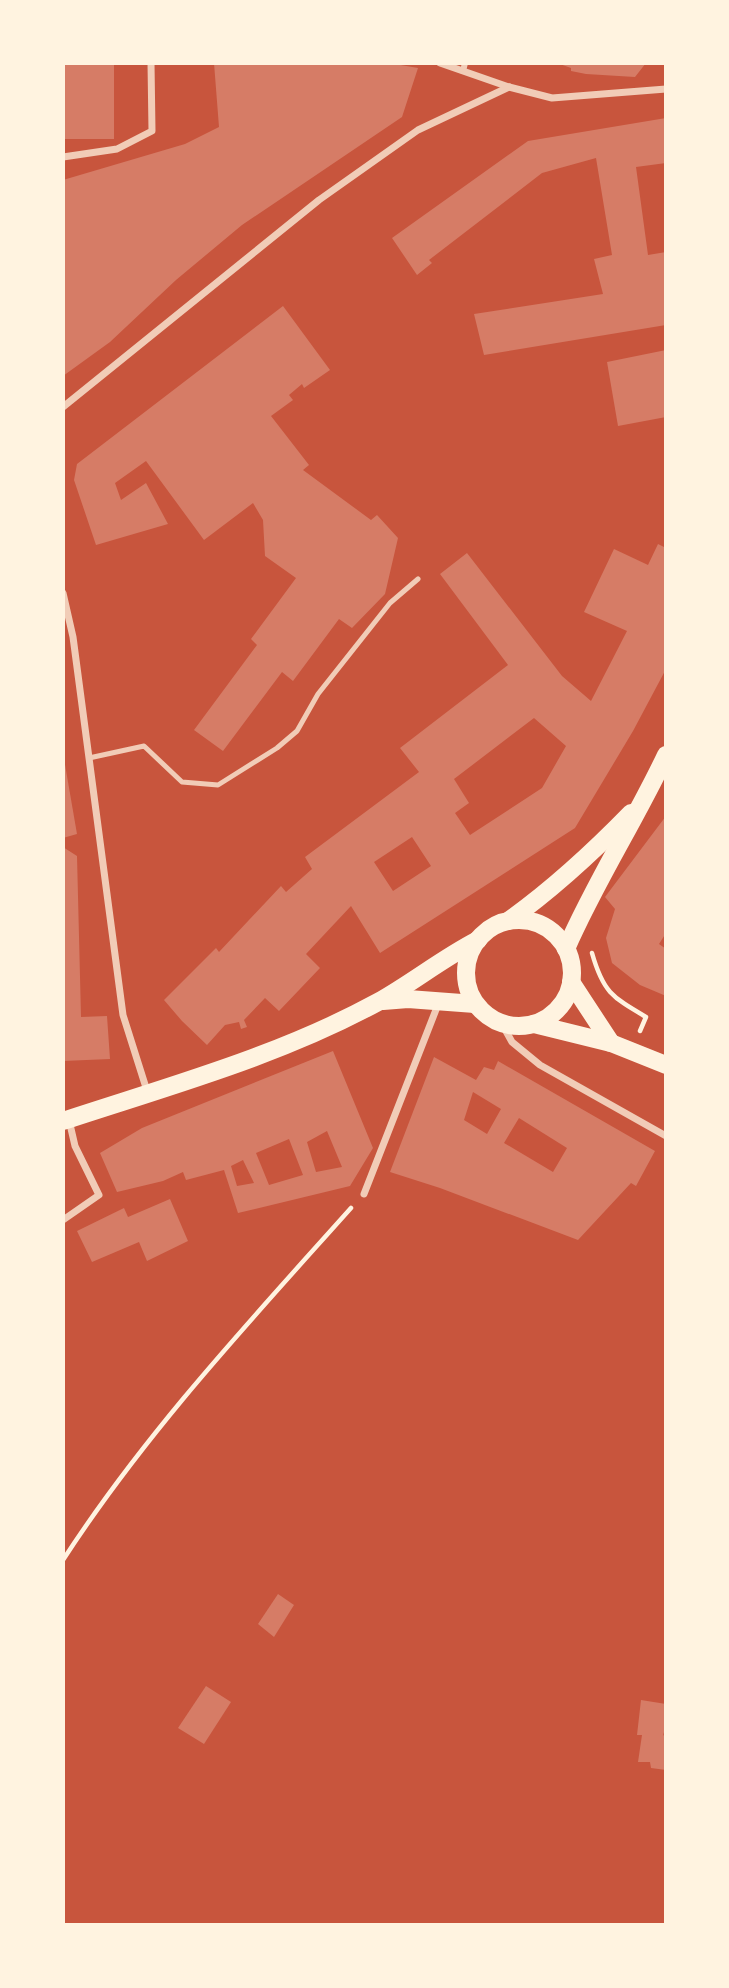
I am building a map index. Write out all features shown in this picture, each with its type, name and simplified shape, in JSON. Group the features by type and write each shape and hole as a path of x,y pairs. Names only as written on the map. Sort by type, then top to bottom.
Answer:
{"main road":[{"path":"566,949 579,918 646,798 666,755"},
{"path":"66,1120 149,1094 299,1040 379,1001 542,897 597,848 646,798"},
{"path":"478,940 469,955 465,974 475,1004 486,1016 502,1024 534,1024 548,1018 559,1008 571,982 571,965 566,949 556,935 542,925 525,920 508,921"},
{"path":"571,982 611,1043"},
{"path":"379,1001 408,999 475,1004"},
{"path":"534,1024 611,1043 666,1065"}],"street":[{"path":"63,157 117,149 152,131 151,63"},
{"path":"440,63 464,67 509,87 552,98 666,89"},
{"path":"63,407 330,192 418,130 509,87"},
{"path":"63,593 73,637 123,1016 149,1094"},
{"path":"63,640 73,637"},
{"path":"364,1194 439,1001"},
{"path":"502,1024 512,1042 540,1065 666,1136"},
{"path":"63,1220 99,1195 75,1146 66,1120"}],"lane":[{"path":"89,758 145,746 182,782 218,785 277,748 297,731 318,694 390,603 418,579"}],"path":[{"path":"591,949 599,976 616,1000 646,1017 632,1051"},
{"path":"63,1560 100,1503 183,1396 364,1194"}],"building":[{"path":"63,63 114,63 114,139 63,139"},
{"path":"214,63 389,63 418,68 402,117 242,225 176,280 110,342 63,376 63,180 185,144 219,127"},
{"path":"557,63 646,63 635,77 586,74 571,71 571,68"},
{"path":"666,118 666,163 636,167 648,255 666,252 666,325 484,355 474,314 603,294 594,259 612,255 596,158 542,173 429,260 432,263 417,275 392,238 528,141"},
{"path":"283,306 330,370 304,388 302,384 289,395 293,400 271,416 309,465 303,470 371,520 377,515 398,538 385,594 352,628 339,619 293,681 282,672 223,751 194,730 257,645 251,639 296,578 265,556 263,520 253,503 204,540 146,461 115,483 121,500 146,483 168,524 96,545 74,480 77,464"},
{"path":"666,350 666,417 618,426 607,362"},
{"path":"658,544 666,548 666,669 633,731 575,828 380,953 351,906 306,954 320,968 279,1011 265,998 244,1020 247,1027 241,1029 239,1022 225,1025 207,1045 182,1021 164,1000 216,948 219,952 281,886 286,892 312,869 305,857 419,772 400,748 508,665 440,574 467,553 562,676 591,701 627,631 584,612 614,549 648,565","holes":["534,718 566,746 542,788 470,835 455,813 469,803 454,779","412,837 431,866 393,891 374,862"]},
{"path":"63,753 77,834 63,838"},
{"path":"666,816 666,933 659,944 666,949 666,996 640,985 612,963 606,938 615,909 605,897"},
{"path":"63,847 77,856 81,1017 107,1016 110,1059 63,1061"},
{"path":"333,1051 373,1148 350,1186 238,1213 224,1170 186,1180 183,1172 163,1181 117,1192 100,1153 142,1128","holes":["327,1131 342,1167 316,1172 307,1142","289,1139 303,1175 269,1185 256,1153","243,1160 254,1183 237,1186 231,1166"]},
{"path":"434,1057 476,1080 484,1067 494,1070 498,1061 655,1151 636,1186 631,1183 578,1240 390,1172","holes":["473,1092 501,1109 487,1134 464,1120","519,1118 567,1148 553,1172 504,1143"]},
{"path":"170,1199 188,1241 147,1261 139,1242 92,1262 77,1231 124,1208 128,1217"},
{"path":"278,1594 294,1605 274,1637 258,1624"},
{"path":"206,1686 231,1702 204,1744 178,1728"},
{"path":"641,1700 666,1704 663,1736 666,1732 666,1770 651,1768 650,1762 638,1762 642,1735 637,1735"}]}
